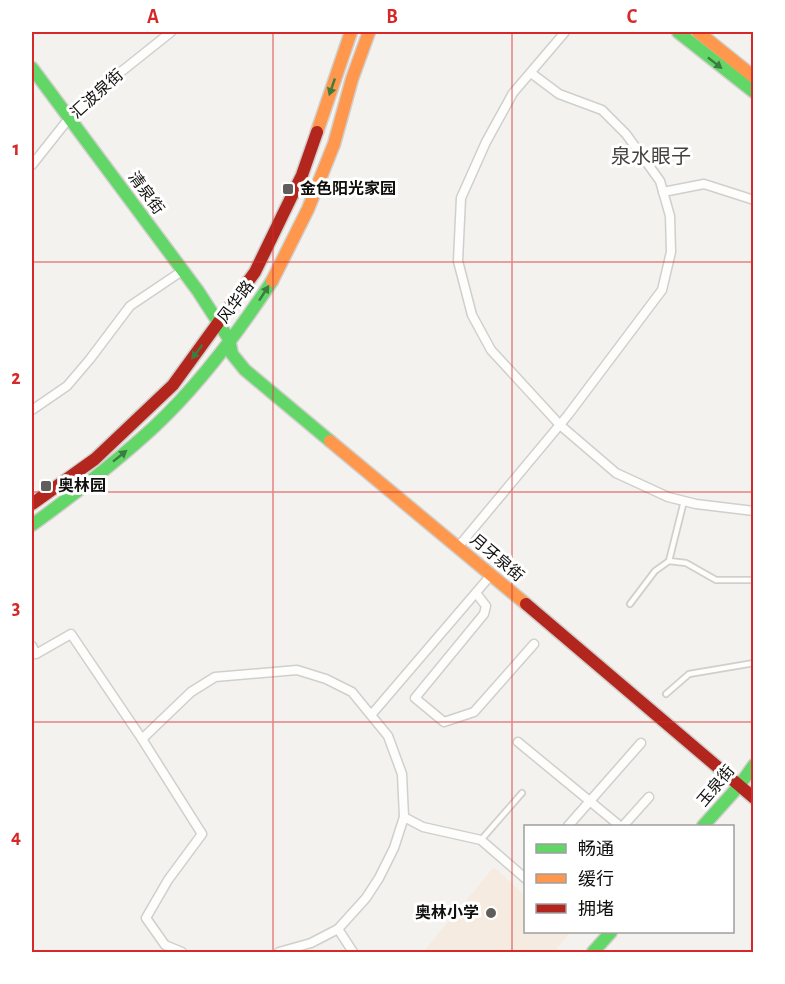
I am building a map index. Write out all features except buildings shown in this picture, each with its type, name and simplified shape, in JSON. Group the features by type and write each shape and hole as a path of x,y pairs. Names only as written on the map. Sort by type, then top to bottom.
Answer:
{"street":[{"name":"汇波泉街","path":"32,165 70,117 107,83 171,32"},
{"path":"32,504 95,459 173,385 255,272 302,175 351,32"},
{"name":"风华路","path":"32,525 154,427 191,388 251,313 277,273 308,209 334,144 352,79 369,32"},
{"path":"565,32 513,93 486,142 461,198 458,261 472,315 491,350 560,425 616,473 668,497 753,511"},
{"path":"678,32 753,93"},
{"path":"698,32 753,77"},
{"name":"清泉街","path":"32,68 182,271 229,339"},
{"path":"458,547 560,425 662,290 671,252 670,216 660,181 633,143 602,110 559,94 531,73"},
{"path":"663,192 704,184 753,200"},
{"path":"32,410 67,386 130,306 182,271"},
{"name":"月牙泉街","path":"229,339 232,354 245,370 458,547 753,798"},
{"path":"141,414 151,418 154,427"},
{"path":"372,714 491,575"},
{"path":"476,593 486,606 484,614 415,698 444,722 474,712 534,644"},
{"path":"33,652 71,634 142,739 202,834 168,880 146,918 165,945 182,952"},
{"path":"142,739 191,692 216,676 297,670 326,679 352,692 388,736 402,774 404,817 394,848 380,878 366,898 338,929 311,943 279,952"},
{"path":"518,742 621,825"},
{"path":"569,825 641,743"},
{"name":"玉泉街","path":"704,825 739,786 753,765"},
{"path":"623,825 649,797"},
{"path":"404,817 423,827 480,840 524,876"},
{"path":"338,929 353,952"},
{"path":"593,952 610,933"}],"lane":[{"path":"630,604 655,571 669,561 684,501"},
{"path":"669,561 686,563 716,580 753,580"},
{"path":"666,694 689,674 753,663"},
{"path":"480,840 522,793"}],"shaded area":[{"name":"奥林小学","path":"494,867 524,894 524,933 569,934 554,952 423,952"}],"traffic: fast":[{"path":"678,32 754,92"},
{"path":"32,68 198,291 229,339 232,354 245,370 330,441"},
{"path":"32,525 110,465 170,411 217,357 272,281"},
{"path":"704,825 739,786 754,765"},
{"path":"593,952 610,933"}],"traffic: slow":[{"path":"317,132 351,32"},
{"path":"272,281 308,209 334,144 352,79 369,32"},
{"path":"698,32 754,77"},
{"path":"330,441 526,604"}],"traffic: jam":[{"path":"32,504 95,459 173,385 255,272 302,175 317,132"},
{"path":"526,604 754,798"}],"place":[{"name":"金色阳光家园","path":"288,189"},
{"name":"奥林园","path":"46,486"},
{"name":"奥林小学","path":"491,913"}],"district":[{"name":"泉水眼子","path":"651,157"}]}
